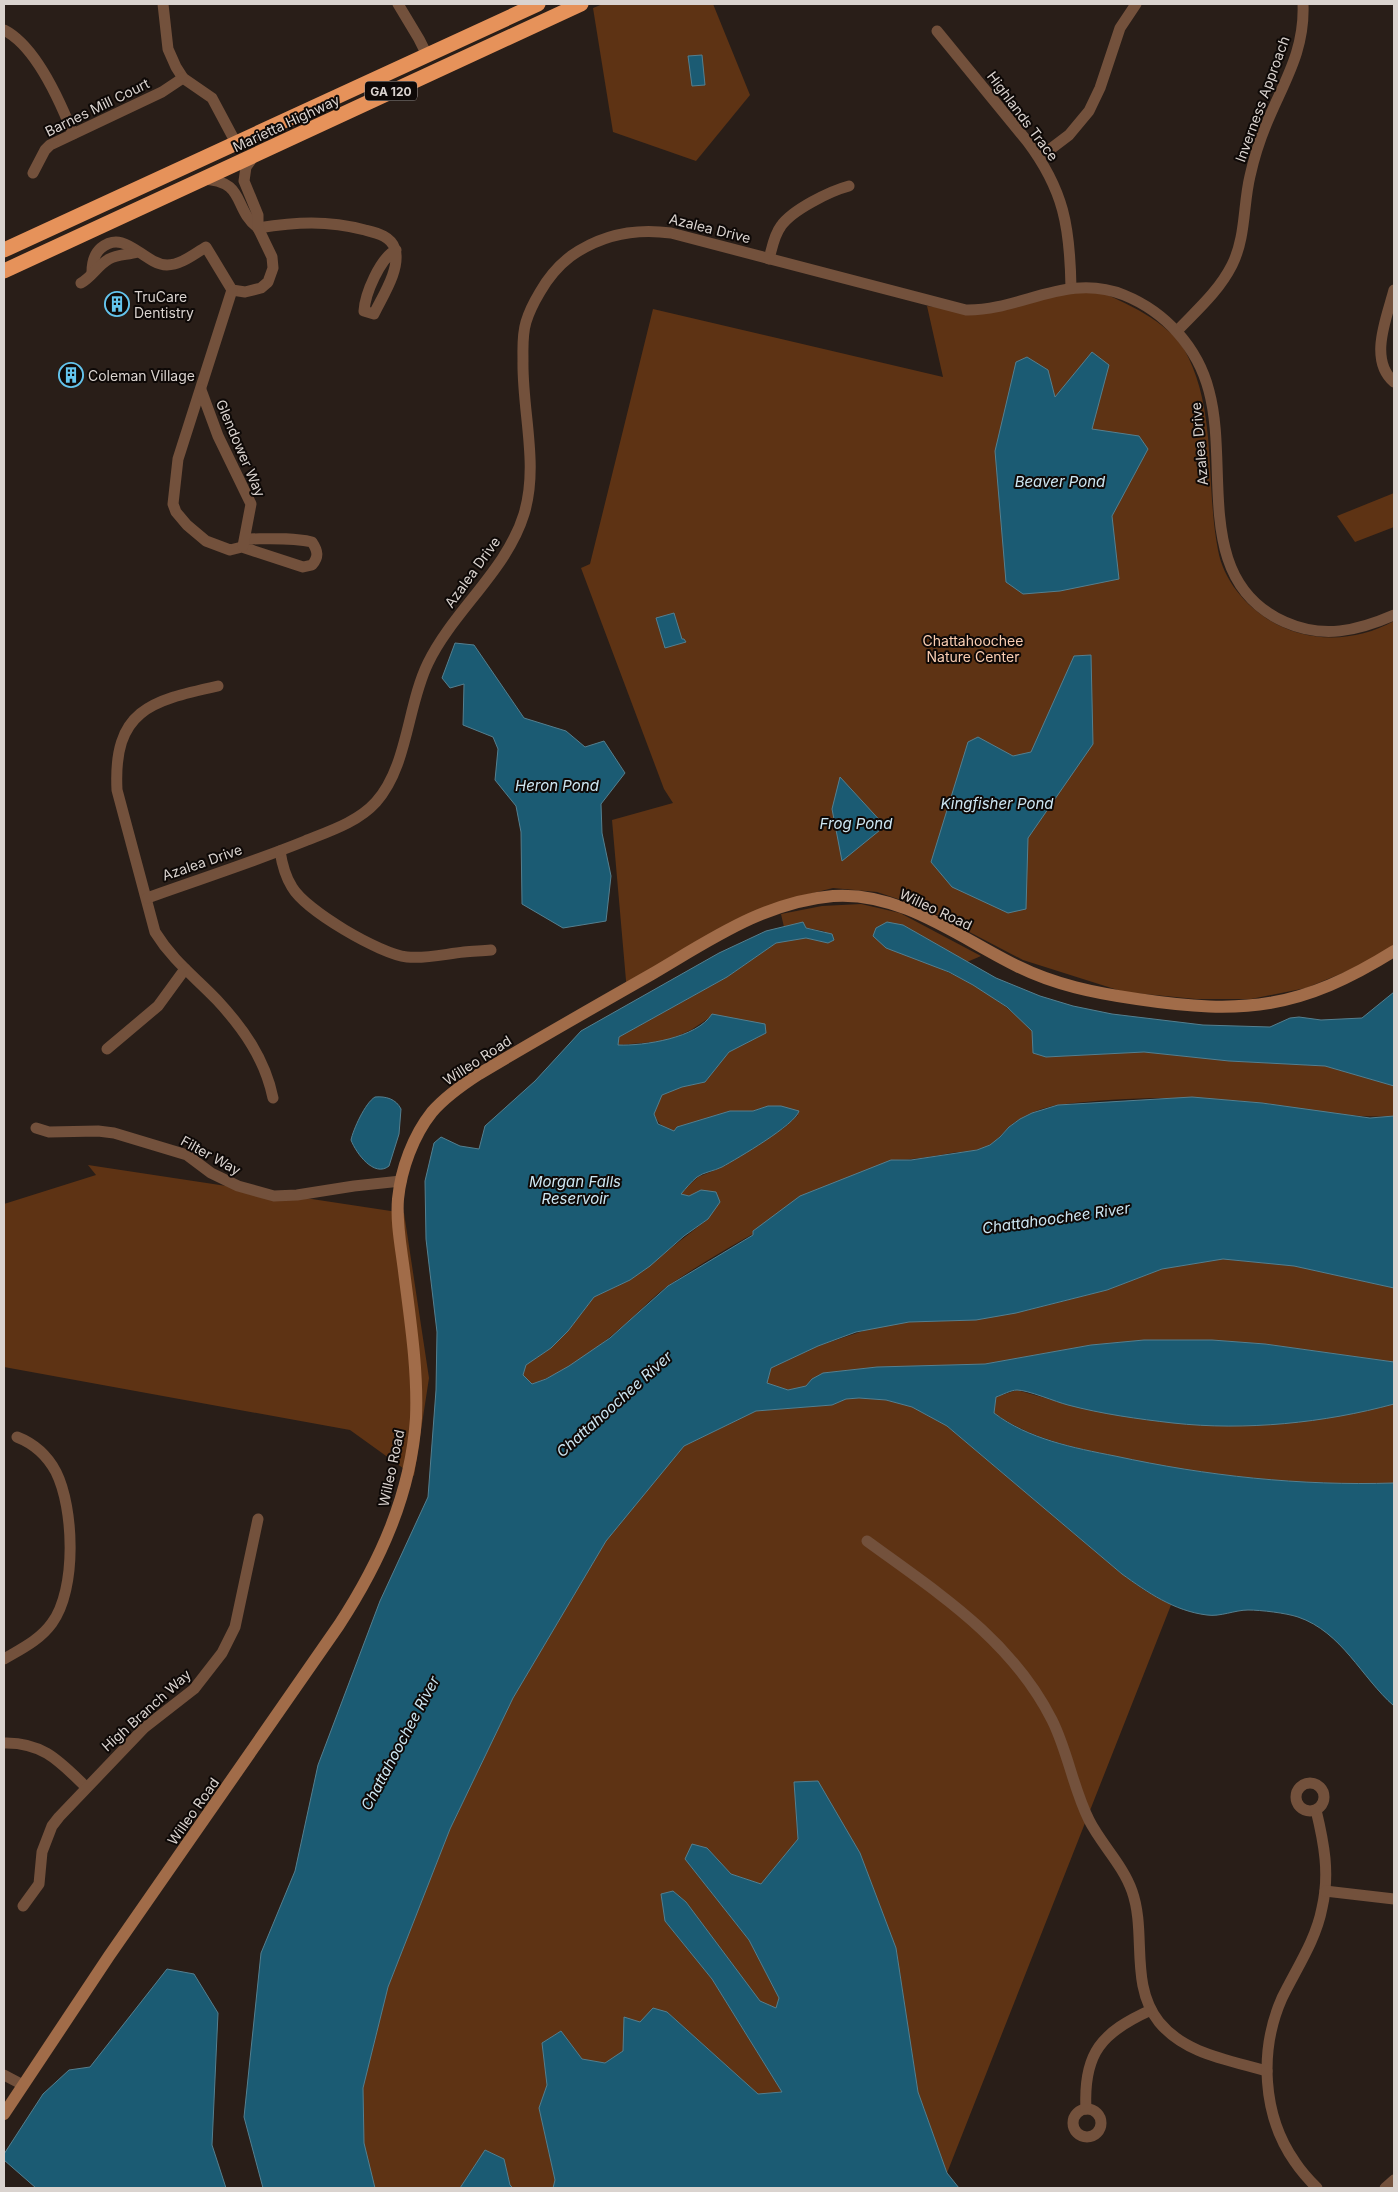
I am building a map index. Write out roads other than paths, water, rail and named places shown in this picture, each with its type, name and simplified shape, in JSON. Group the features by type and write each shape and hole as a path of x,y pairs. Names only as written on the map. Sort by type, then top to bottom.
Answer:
{"highway":[{"name":"Marietta Highway","path":"4,250 538,4"},
{"name":"Marietta Highway","path":"4,270 581,4"}],"street":[{"path":"162,4 168,49 176,67 183,78 212,98 236,143"},
{"path":"398,4 427,55"},
{"path":"1040,157 1069,135 1089,110 1100,88 1120,28 1136,4"},
{"name":"Inverness Approach","path":"1176,331 1217,289 1233,262 1240,240 1249,178 1256,150 1299,50 1303,28 1303,4"},
{"path":"4,30 21,42 45,75 59,99 72,134"},
{"name":"Highlands Trace","path":"937,32 1040,157 1056,187 1066,218 1070,246 1071,288"},
{"name":"Barnes Mill Court","path":"33,173 50,144 162,92 183,78"},
{"path":"232,290 245,292 265,285 270,278 273,268 272,257 258,228 258,215 246,188 244,178 246,167 255,154"},
{"path":"202,179 219,182 233,189 249,221 258,228 314,222 343,225 382,234 392,241 396,250 393,275 374,314 368,314 364,311 366,296 384,260 396,250"},
{"path":"769,259 777,233 786,219 825,194 849,186"},
{"name":"Azalea Drive","path":"147,898 280,851 346,824 376,802 391,781 400,757 416,694 429,660 508,549 517,532 529,495 530,473 523,374 523,335 532,305 546,281 563,262 584,247 608,236 635,231 671,233 966,310 991,309 1071,288 1098,288 1125,296 1157,314 1176,331 1197,360 1210,392 1222,538 1230,568 1240,584 1254,600 1272,615 1294,626 1316,631 1345,632 1360,629 1394,615"},
{"path":"81,283 89,278 96,253 109,243 125,243 157,263 170,265 180,262 206,248 232,290 178,459 174,504 176,512 206,542 230,550 244,543 288,538 312,542 317,550 317,555 312,565 303,567 244,543"},
{"path":"1394,290 1380,352 1386,373 1394,382"},
{"name":"Glendower Way","path":"201,390 218,436 251,504 244,543"},
{"path":"218,686 158,702 136,719 121,743 116,766 117,790 155,932 168,952 216,999 238,1024 255,1050 268,1078 273,1098"},
{"path":"280,851 284,870 292,888 303,902 316,912 382,949 406,957 421,958 491,950"},
{"name":"Willeo Road","path":"4,2114 104,1964 339,1625 372,1570 389,1533 405,1485 416,1419 413,1344 398,1211 401,1182 412,1148 424,1123 442,1102 479,1074 751,917 796,903 844,896 875,899 897,905 929,919 1017,966 1059,984 1109,995 1203,1007 1255,1007 1297,998 1354,975 1394,951"},
{"path":"107,1049 158,1006 185,970"},
{"name":"Filter Way","path":"36,1128 49,1132 98,1131 114,1133 171,1149 186,1155 211,1173 263,1195 297,1195 354,1186 401,1182"},
{"path":"4,1659 38,1639 52,1623 62,1604 71,1542 69,1518 56,1472 46,1456 33,1444 17,1437"},
{"name":"High Branch Way","path":"23,1906 38,1884 42,1852 52,1826 86,1787 144,1728 194,1689 222,1653 235,1627 258,1519"},
{"path":"867,1541 989,1634 1017,1664 1042,1701 1062,1742 1089,1819 1102,1844 1123,1873 1132,1890 1136,1911 1142,1984 1151,2010 1166,2031 1187,2046 1267,2071"},
{"path":"4,1743 22,1744 47,1752 86,1787"},
{"path":"1316,1810 1326,1862 1326,1891 1316,1929 1276,2015 1269,2044 1267,2071 1270,2103 1279,2133 1294,2161 1316,2188"},
{"path":"1326,1891 1394,1899"},
{"path":"1086,2109 1085,2089 1087,2074 1099,2046 1120,2025 1151,2010"},
{"path":"4,2075 23,2085"},
{"path":"1385,2188 1394,2180"}],"water":[{"path":"702,55 705,85 692,86 688,56"},
{"name":"Beaver Pond","path":"1092,352 1109,365 1092,429 1139,436 1148,449 1112,516 1119,579 1060,591 1023,594 1006,582 995,451 1016,362 1027,357 1048,370 1055,397"},
{"path":"674,613 682,639 686,642 665,648 656,618"},
{"name":"Heron Pond","path":"455,643 474,645 524,718 566,731 585,747 604,741 625,773 601,804 602,833 611,876 606,921 563,928 522,904 521,832 516,806 495,780 498,749 493,737 463,725 464,684 450,688 442,678"},
{"name":"Kingfisher Pond","path":"1091,655 1093,744 1028,838 1026,909 1008,913 952,887 931,862 968,742 978,737 1013,756 1031,752 1074,656"},
{"name":"Frog Pond","path":"840,777 885,826 842,861 832,809"},
{"name":"Morgan Falls Reservoir","path":"803,922 806,928 832,934 834,940 828,943 806,938 776,943 727,977 619,1037 618,1045 642,1044 669,1039 695,1029 712,1014 765,1024 766,1033 729,1052 705,1082 682,1087 662,1095 654,1114 658,1124 674,1131 677,1127 730,1111 753,1111 768,1106 781,1106 799,1111 788,1124 765,1141 722,1167 697,1177 681,1194 689,1196 701,1190 716,1192 720,1202 708,1219 630,1280 594,1297 568,1331 551,1348 526,1365 523,1375 532,1384 546,1379 569,1366 610,1338 668,1286 753,1235 753,1231 800,1196 891,1160 911,1160 977,1150 990,1145 1020,1119 1058,1105 1192,1097 1262,1103 1370,1118 1394,1116 1394,1288 1294,1266 1223,1259 1162,1269 1107,1290 1016,1313 976,1320 909,1322 856,1332 818,1346 771,1368 767,1383 788,1390 806,1386 812,1379 823,1373 877,1367 985,1364 1091,1345 1144,1340 1212,1340 1265,1344 1394,1362 1394,1404 1340,1416 1284,1424 1256,1426 1200,1425 1133,1418 1068,1405 1017,1390 996,1397 994,1413 1021,1430 1052,1441 1084,1450 1184,1469 1289,1481 1359,1484 1394,1483 1394,1706 1339,1644 1327,1633 1298,1617 1253,1610 1212,1615 1195,1613 1172,1605 1151,1594 1122,1574 947,1426 912,1407 886,1400 859,1398 846,1399 832,1405 756,1411 684,1446 606,1541 513,1698 450,1829 388,1987 363,2088 364,2143 375,2188 263,2188 244,2117 261,1953 295,1871 318,1765 380,1601 428,1497 436,1390 437,1332 426,1239 425,1181 434,1143 441,1137 460,1146 479,1149 485,1126 535,1081 581,1031 719,953 766,931"},
{"path":"887,922 903,925 996,978 1040,996 1073,1006 1112,1014 1203,1025 1270,1027 1290,1018 1299,1017 1321,1020 1362,1018 1394,992 1394,1086 1325,1066 1229,1061 1144,1052 1046,1057 1033,1053 1032,1031 1007,1007 949,972 886,948 873,936 876,928"},
{"path":"375,1097 390,1099 401,1109 399,1134 389,1166 383,1169 377,1169 366,1162 351,1140 364,1111"},
{"path":"818,1781 860,1853 896,1948 918,2092 947,2173 959,2188 553,2188 555,2180 539,2108 547,2085 542,2043 561,2031 582,2059 605,2063 623,2051 624,2017 640,2022 653,2008 667,2012 758,2094 782,2092 712,1979 665,1921 661,1894 673,1891 686,1902 760,2001 776,2008 779,1998 749,1940 685,1859 692,1844 707,1848 731,1874 761,1884 798,1839 794,1782"},
{"path":"167,1969 194,1974 218,2013 212,2145 226,2188 36,2188 4,2160 4,2154 43,2094 69,2070 90,2067"},
{"path":"485,2150 504,2159 510,2185 513,2188 460,2188"}],"place":[{"name":"TruCare Dentistry","path":"117,304"},
{"name":"Coleman Village","path":"71,375"}],"park label":[{"name":"Chattahoochee Nature Center","path":"973,648"}],"water label":[{"name":"Chattahoochee River","path":"1056,1218"},
{"name":"Chattahoochee River","path":"614,1404"},
{"name":"Chattahoochee River","path":"400,1743"}]}
